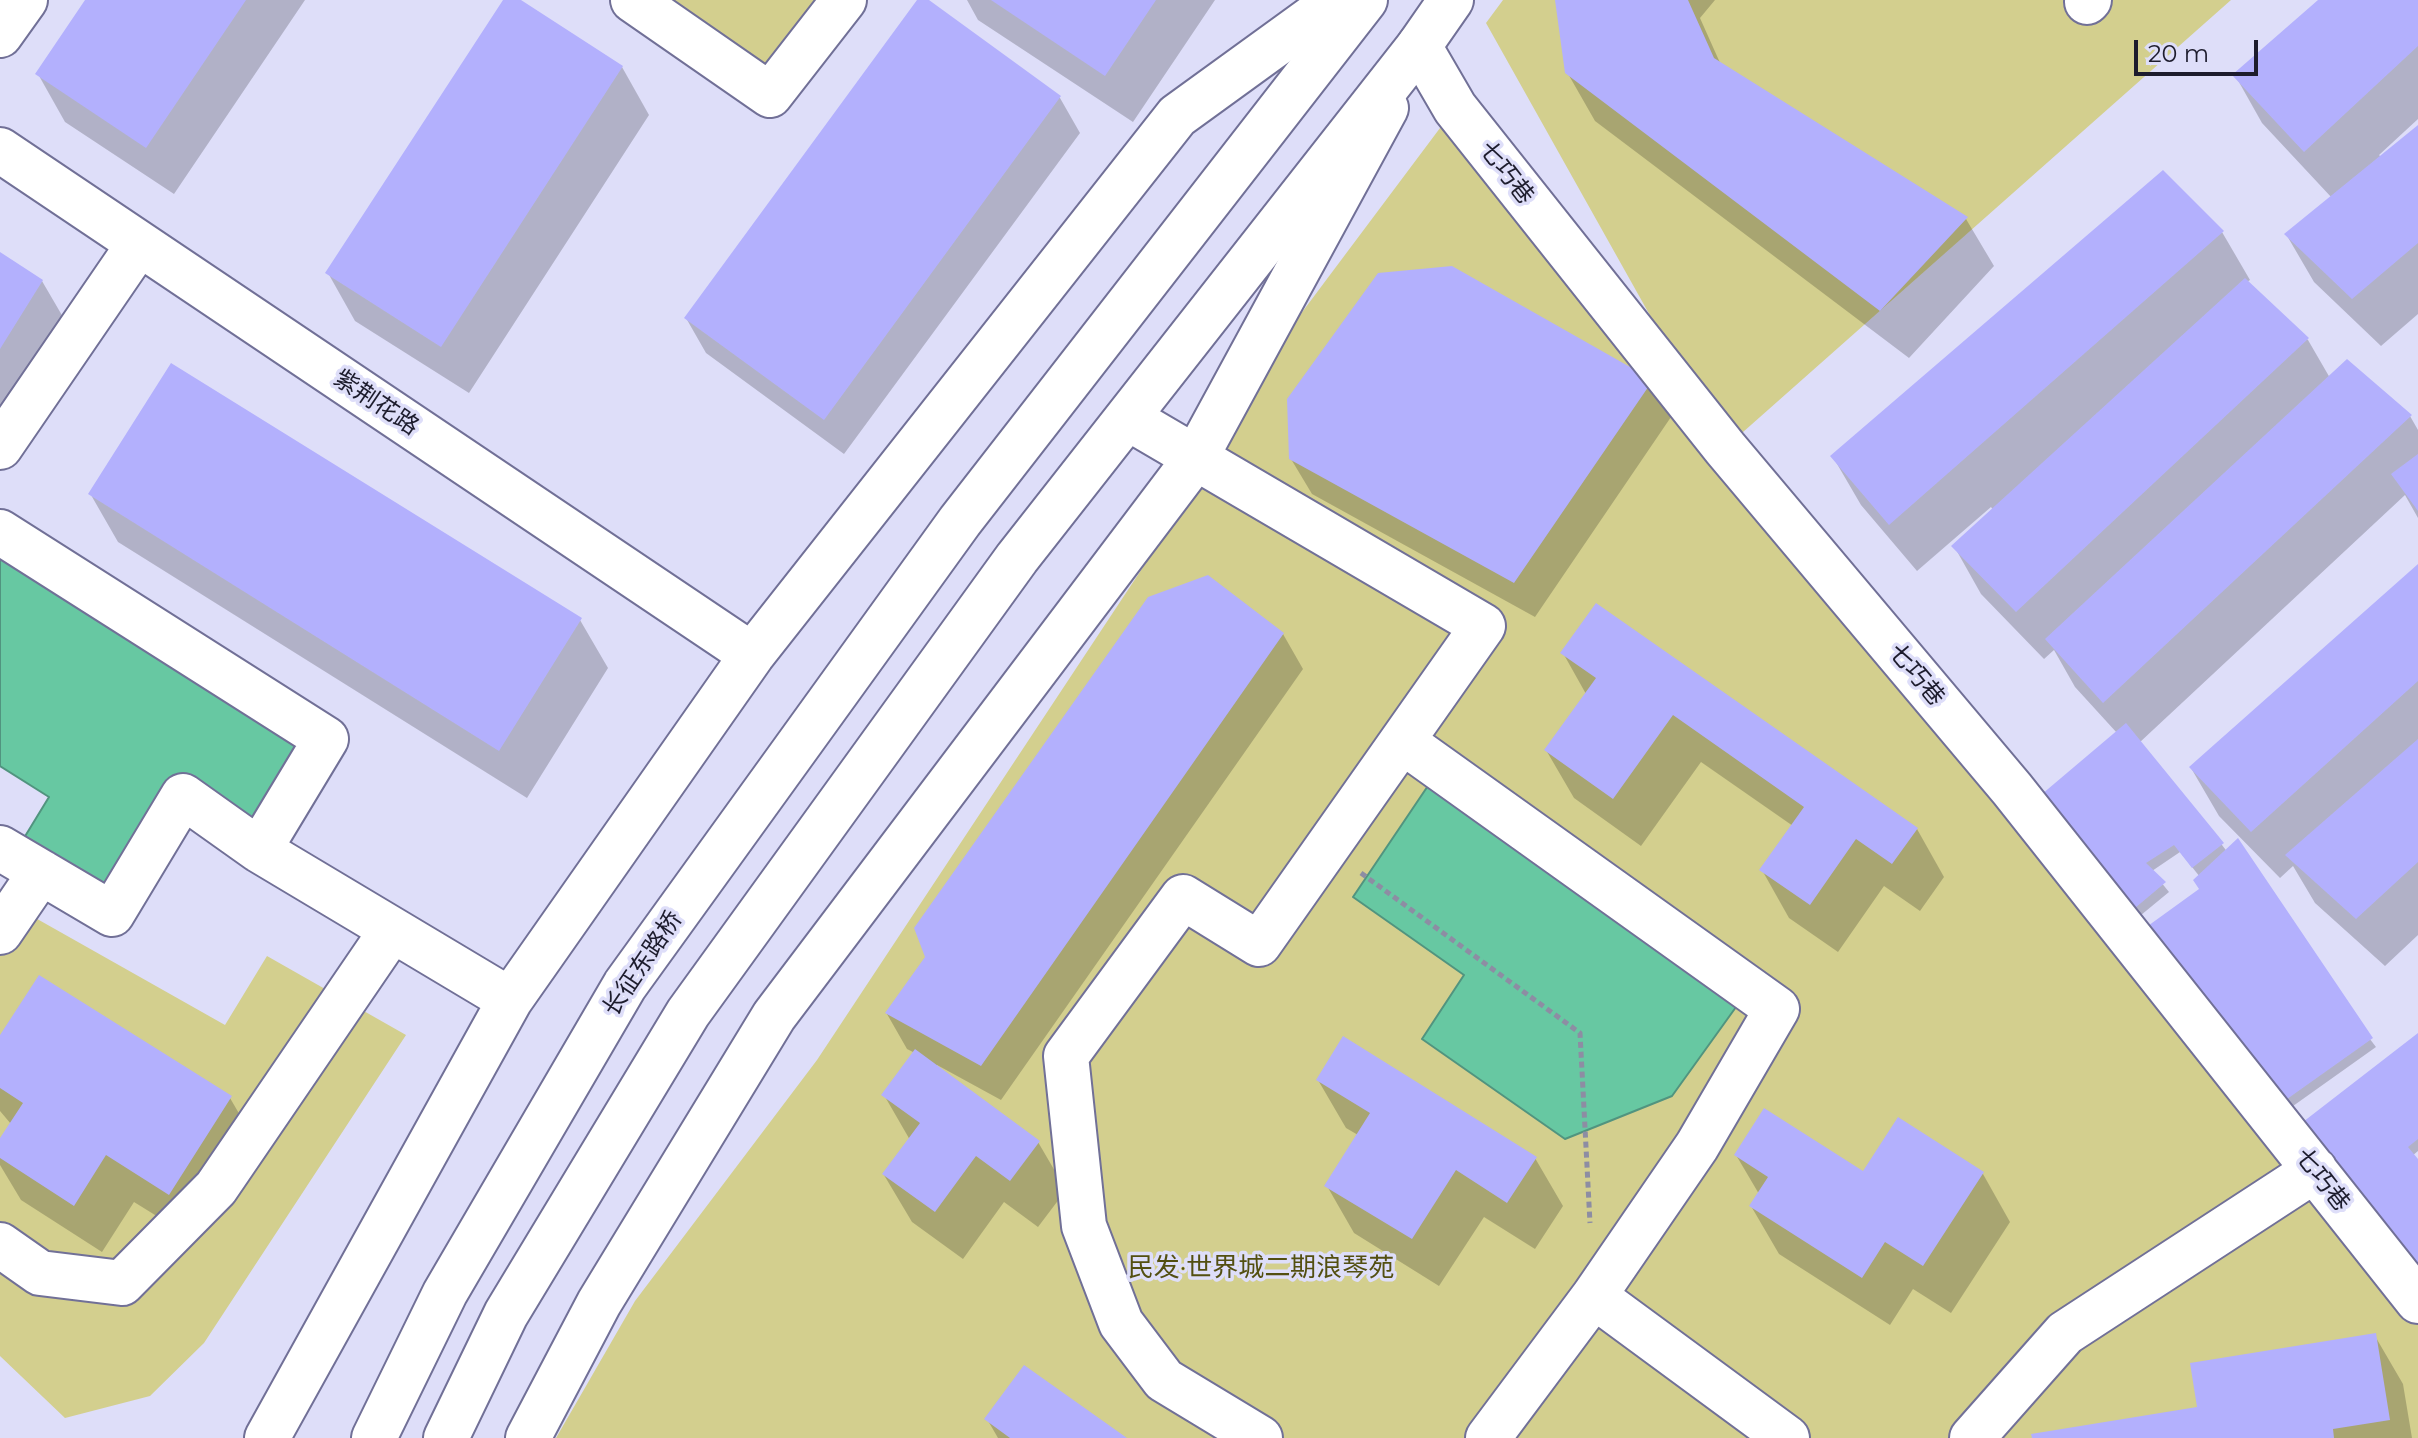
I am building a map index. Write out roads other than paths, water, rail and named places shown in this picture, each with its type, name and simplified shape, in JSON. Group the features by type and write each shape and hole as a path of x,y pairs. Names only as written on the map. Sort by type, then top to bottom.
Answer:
{"street":[{"path":"0,35 25,0"},
{"path":"633,0 770,95 844,0"},
{"path":"267,1438 510,1000 752,655 1177,116 1337,0"},
{"name":"长征东路桥","path":"374,1438 445,1293 625,985 960,521 1365,0"},
{"path":"446,1438 506,1314 688,1013 1017,558 1419,46 1451,0"},
{"path":"528,1438 599,1303 774,1016 1195,459 1419,46"},
{"name":"七巧巷","path":"1419,46 1455,108 1705,424 2012,789 2418,1301"},
{"name":"紫荆花路","path":"0,150 752,655"},
{"path":"0,447 139,244"},
{"path":"1128,418 1483,626 1259,944 1183,897 1066,1056 1084,1226 1121,1323 1164,1380 1260,1438"},
{"path":"0,532 326,739 259,850"},
{"path":"1402,741 1777,1009 1697,1146 1594,1296 1488,1438"},
{"path":"0,848 112,914 183,796 259,850 510,1000"},
{"path":"0,932 41,872"},
{"path":"0,1245 40,1273 122,1283 216,1188 392,930"},
{"path":"1972,1438 2065,1333 2315,1170"},
{"path":"1594,1296 1787,1438"}],"district":[{"name":"民发·世界城二期浪琴苑","path":"1261,1268"}]}
